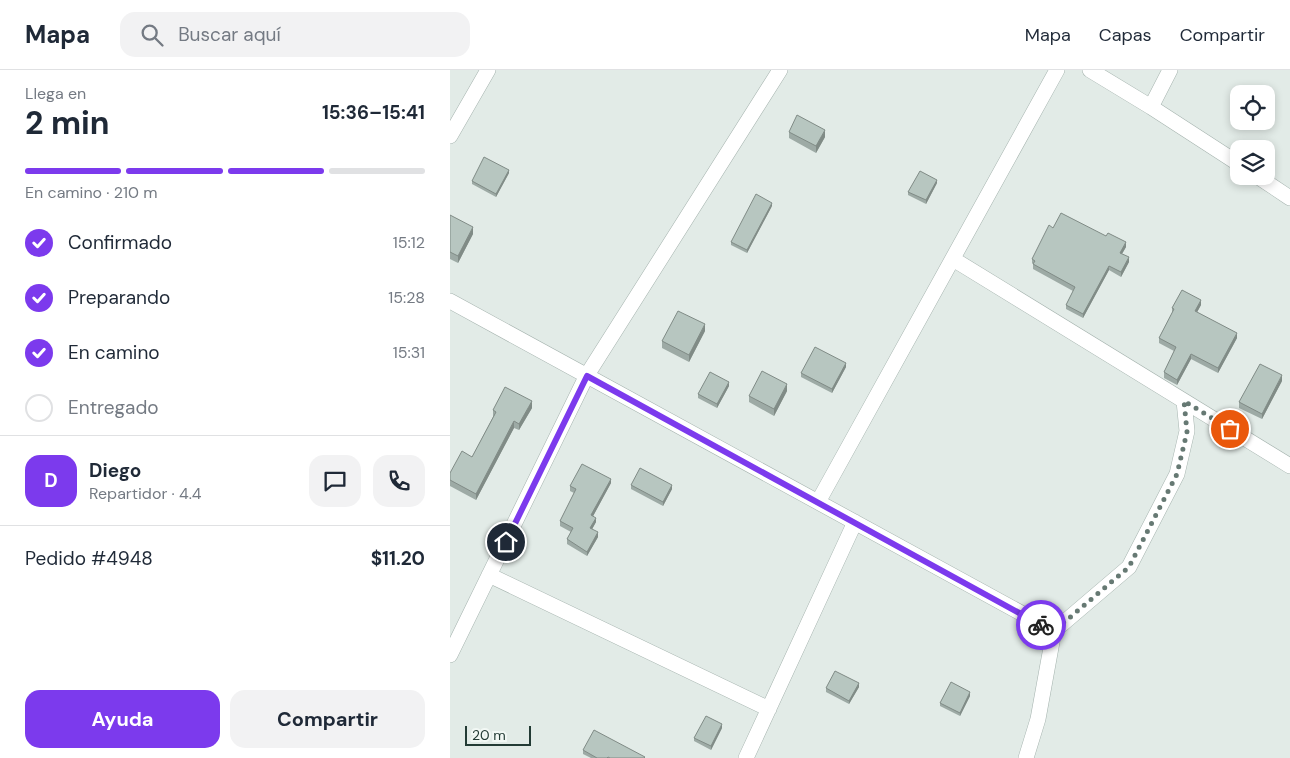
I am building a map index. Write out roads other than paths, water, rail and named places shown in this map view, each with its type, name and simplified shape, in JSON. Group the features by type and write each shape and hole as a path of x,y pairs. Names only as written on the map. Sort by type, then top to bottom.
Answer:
{"street":[{"path":"450,136 488,70"},
{"path":"450,655 587,376 780,70"},
{"path":"818,502 1058,70"},
{"path":"1090,70 1230,158"},
{"path":"1151,107 1170,70"},
{"path":"1270,185 1290,198"},
{"path":"953,259 1290,466"},
{"path":"450,301 1054,631"},
{"path":"1026,758 1038,719 1054,631 1129,567 1177,474 1187,432 1184,401"},
{"path":"746,758 855,522"},
{"path":"489,575 769,709"}]}
